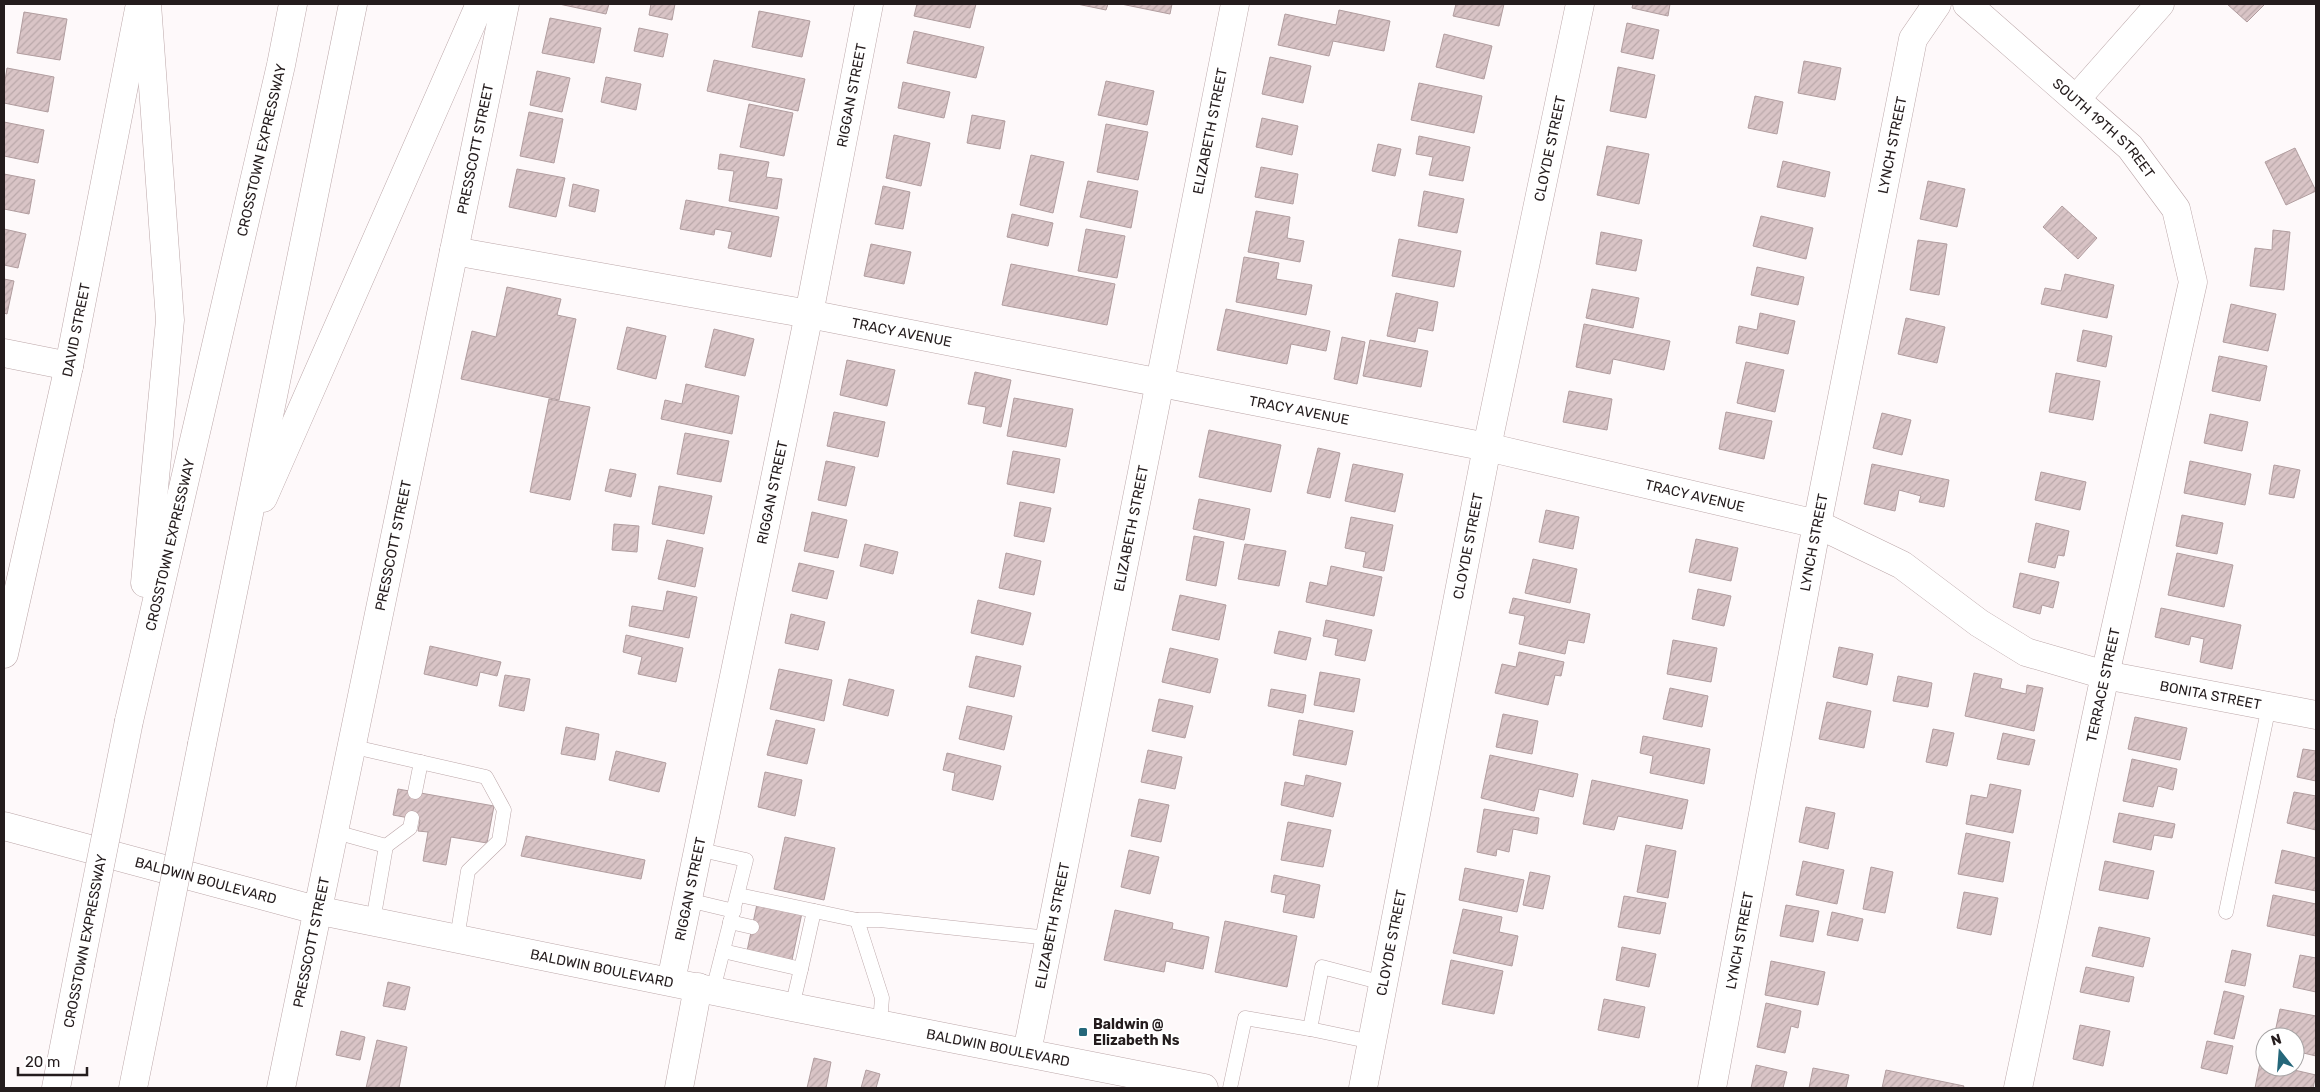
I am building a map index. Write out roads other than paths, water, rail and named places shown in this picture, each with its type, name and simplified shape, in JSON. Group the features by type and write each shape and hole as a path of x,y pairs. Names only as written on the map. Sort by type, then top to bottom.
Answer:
{"main road":[{"name":"DAVID STREET","path":"4,654 69,366 140,4"},
{"path":"135,689 170,320 147,4"},
{"name":"CROSSTOWN EXPRESSWAY","path":"56,1088 135,689 281,64 292,4"},
{"path":"133,1088 352,4"},
{"path":"241,547 480,4"},
{"name":"PRESSCOTT STREET","path":"280,1088 505,4"},
{"name":"RIGGAN STREET","path":"671,981 809,314 869,4"},
{"name":"ELIZABETH STREET","path":"1027,1052 1235,4"},
{"name":"CLOYDE STREET","path":"1363,1088 1487,447 1580,4"},
{"name":"LYNCH STREET","path":"1712,1088 1817,524 1914,39 1937,4"},
{"name":"SOUTH 19TH STREET","path":"1967,4 2130,147 2176,209 2193,282"},
{"path":"2076,99 2160,4"},
{"name":"TRACY AVENUE","path":"454,251 809,314 1487,447 1817,524 1902,565 1979,623 2026,652 2105,675"},
{"name":"TERRACE STREET","path":"2018,1088 2105,675 2193,282"},
{"path":"4,354 69,366"},
{"name":"BONITA STREET","path":"2105,675 2316,715"},
{"name":"BALDWIN BOULEVARD","path":"4,826 316,910 792,1007 1204,1088"},
{"path":"679,1088 705,988"}],"lane":[{"path":"2226,912 2269,706"},
{"path":"350,746 486,777 504,810 499,841 468,871 457,938"},
{"path":"415,792 420,762"},
{"path":"373,921 386,846 410,828 412,818"},
{"path":"332,831 386,846"},
{"path":"697,849 746,860 739,895 723,951 705,988"},
{"path":"739,895 857,920 880,920 1049,938"},
{"path":"688,900 752,926"},
{"path":"792,1007 802,969 803,937 814,911"},
{"path":"857,920 882,998 880,1023"},
{"path":"723,951 802,969"},
{"path":"1310,1028 1322,967 1383,982"},
{"path":"1230,1088 1245,1018 1310,1028 1372,1042"}],"place":[{"name":"Baldwin @ Elizabeth Ns","path":"1083,1032"}]}
